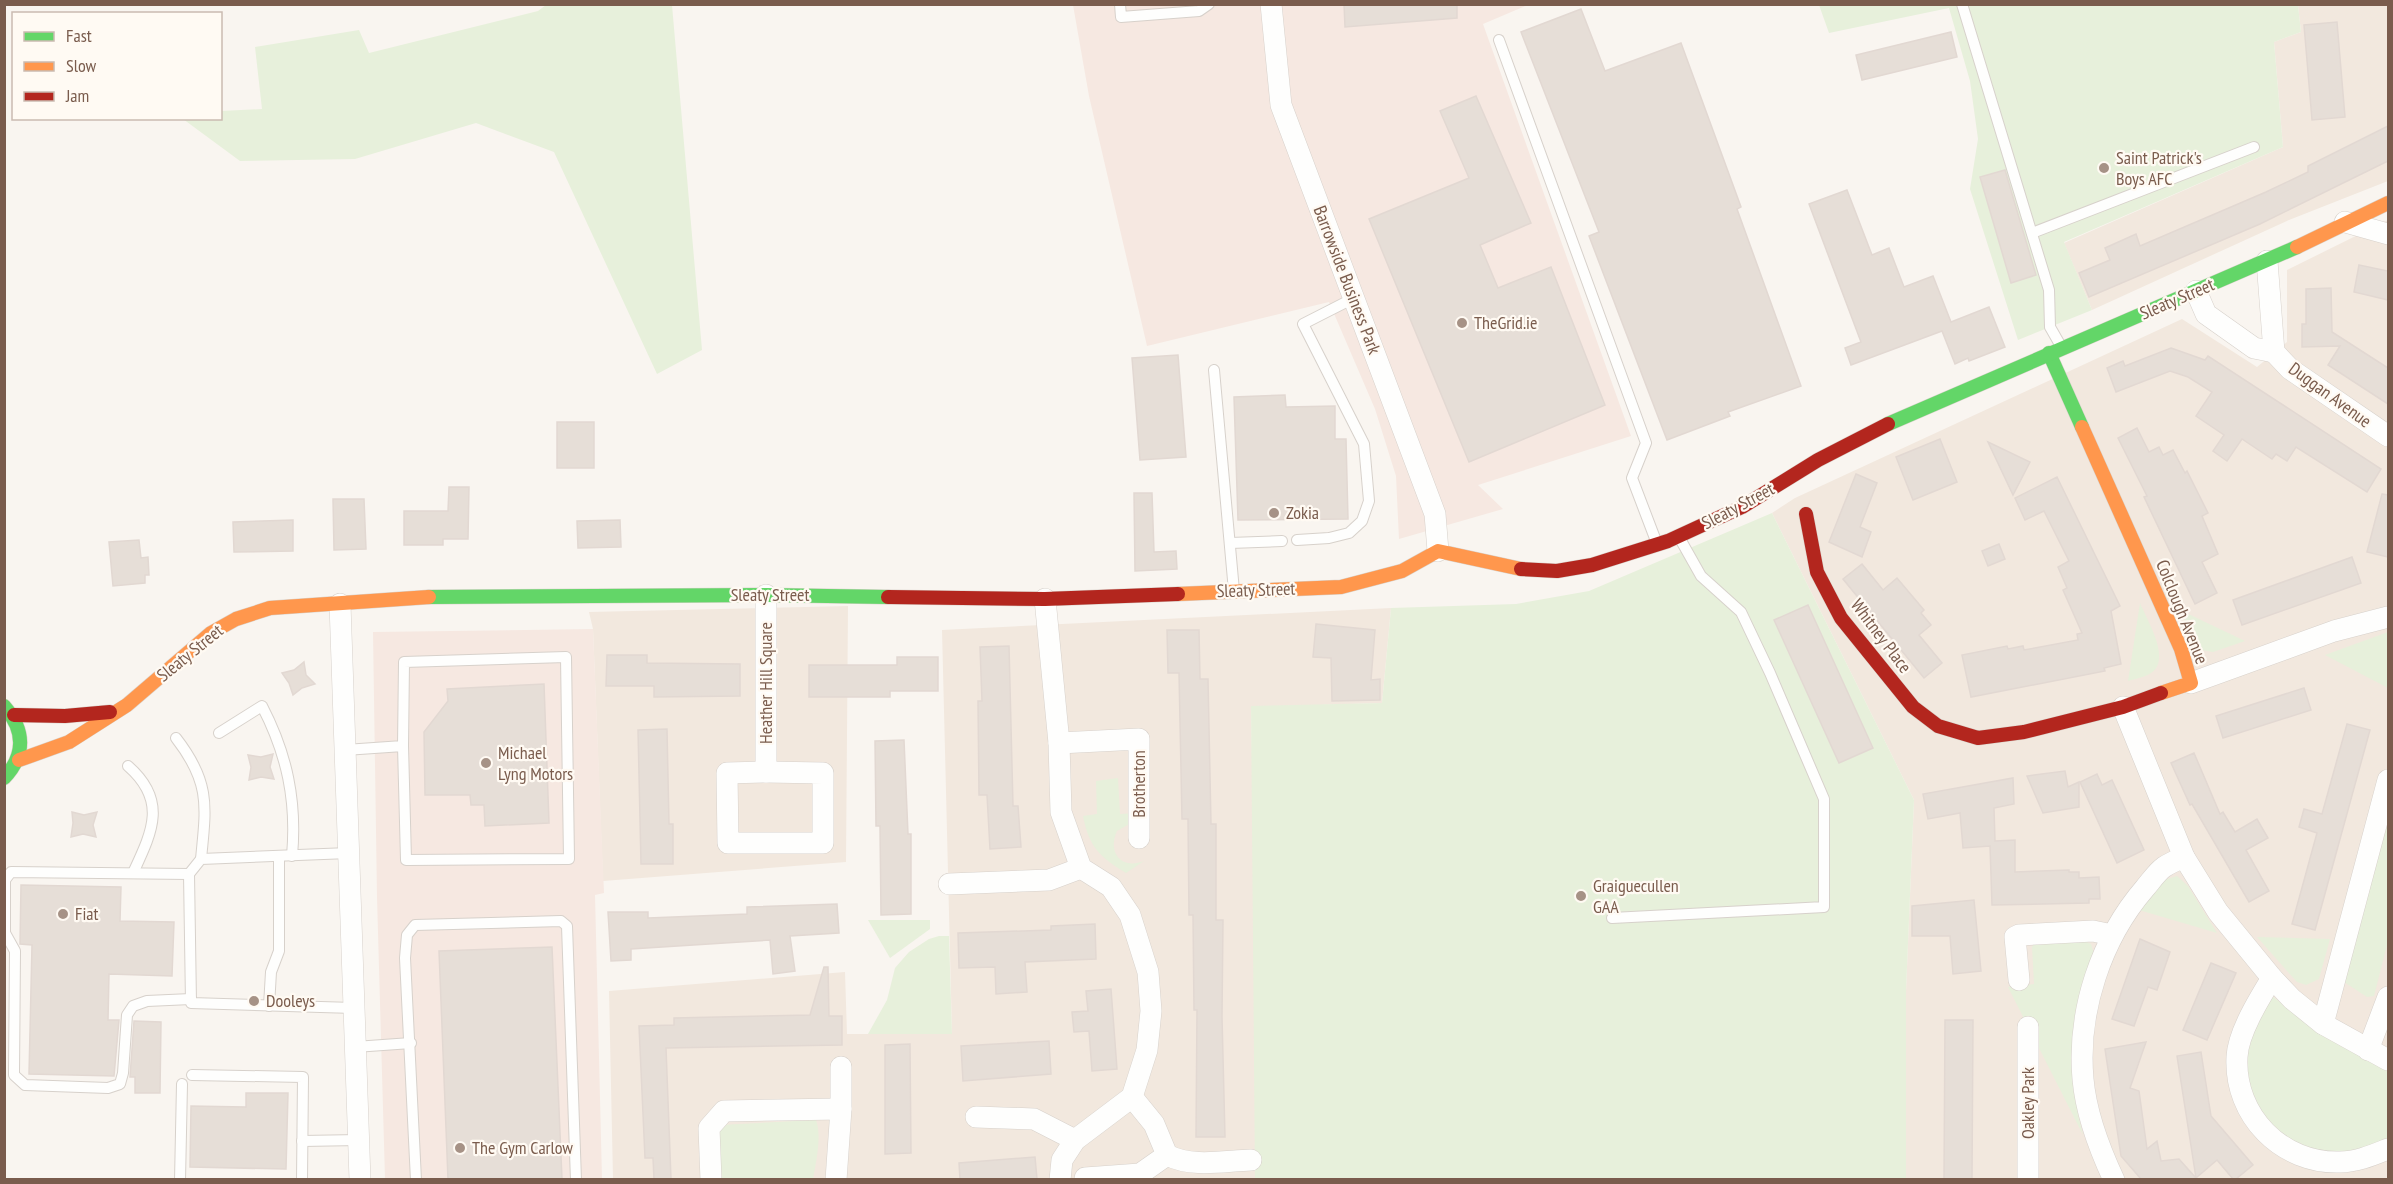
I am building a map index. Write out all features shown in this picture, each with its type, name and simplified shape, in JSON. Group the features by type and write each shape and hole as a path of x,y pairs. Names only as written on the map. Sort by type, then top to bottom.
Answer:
{"street":[{"name":"Barrowside Business Park","path":"1271,4 1281,105 1435,514 1438,551"},
{"name":"Sleaty Street","path":"19,760 69,742 127,705 212,633 236,619 270,608 417,597 766,595 1045,599 1341,587 1402,571 1438,551 1531,571 1557,571 1592,565 1679,536 1742,507 1779,483 1891,422 2267,261 2388,203"},
{"path":"2345,222 2388,234"},
{"name":"Duggan Avenue","path":"2267,261 2274,352"},
{"name":"Duggan Avenue","path":"2196,291 2206,314 2254,348 2274,352 2290,369 2388,436"},
{"name":"Colclough Avenue","path":"1913,707 1938,726 1978,738 2024,732 2123,707 2191,683 2181,649 2056,351"},
{"name":"Whitney Place","path":"1806,514 1817,572 1841,618 1913,707"},
{"name":"Heather Hill Square","path":"766,595 766,772"},
{"path":"1045,599 1059,743 1061,812 1081,868 1111,887 1130,915 1148,972 1151,1011 1147,1050 1132,1097 1075,1140 1062,1160 1060,1179"},
{"path":"340,604 360,1179"},
{"path":"2191,683 2334,631 2388,618"},
{"path":"2123,707 2184,857 2218,912 2292,999 2323,1024 2388,1060"},
{"path":"9,710 65,716 116,712"},
{"path":"4,778 19,760 22,745 21,729 9,710"},
{"name":"Brotherton","path":"1059,743 1139,739 1139,838"},
{"path":"766,772 823,773 823,843 728,843 727,773 766,772"},
{"path":"2323,1024 2388,780"},
{"path":"2114,1179 2090,1119 2083,1079 2083,1039 2087,1008 2097,971 2112,936 2136,899 2162,868 2184,857"},
{"path":"949,884 1049,880 1081,868"},
{"path":"2019,980 2015,937 2019,935 2092,932 2112,936"},
{"path":"2272,978 2258,1000 2237,1055 2242,1098 2250,1114 2262,1129 2282,1146 2307,1157 2340,1162 2368,1157 2388,1149"},
{"path":"2368,1050 2388,998"},
{"name":"Oakley Park","path":"2028,1027 2028,1179"},
{"path":"836,1179 841,1109 841,1067"},
{"path":"1132,1097 1154,1124 1167,1155 1180,1161 1196,1163 1251,1160"},
{"path":"711,1179 709,1128 724,1111 841,1109"},
{"path":"976,1117 1034,1119 1075,1140"},
{"path":"1085,1178 1140,1174 1167,1155"}],"lane":[{"path":"1120,4 1121,17 1199,11 1209,4"},
{"path":"1962,4 2049,290 2050,327 2056,351"},
{"path":"1499,40 1646,443 1632,478 1658,544"},
{"path":"2032,233 2254,147"},
{"path":"1297,540 1329,538 1348,533 1362,521 1369,501 1364,444 1303,324 1354,298"},
{"path":"1214,370 1234,591"},
{"path":"1612,918 1824,908 1824,799 1741,612 1701,576 1679,536"},
{"path":"1230,543 1282,541"},
{"path":"566,657 569,859 406,860 403,746 404,662 566,657"},
{"path":"219,733 262,706 277,735 289,775 294,829 292,856"},
{"path":"176,738 195,766 206,815 201,859 189,874 190,1003 194,1005 354,1008"},
{"path":"345,750 403,746"},
{"path":"129,766 142,779 149,791 152,819 148,840 133,873"},
{"path":"201,859 349,854"},
{"path":"269,1006 271,972 279,951 279,856"},
{"path":"189,874 11,872 5,880 5,933 15,951 14,1075 25,1085 108,1088 120,1084 127,1015 132,1006 147,1001 190,999"},
{"path":"416,1179 405,958 407,935 415,925 561,921 567,926 576,1179"},
{"path":"355,1047 411,1043"},
{"path":"192,1075 303,1077 302,1179"},
{"path":"180,1179 182,1084"},
{"path":"302,1141 359,1140"}],"shaded area":[{"path":"1073,5 1528,5 1483,24 1631,436 1478,485 1503,509 1399,539 1396,476 1375,409 1329,302 1147,346 1089,96"},
{"path":"2298,5 2388,5 2388,181 2289,220 2092,310 2064,243 2283,147 2274,42 2301,32"},
{"path":"2388,220 2388,1179 1906,1179 1906,991 1914,800 1772,513 1795,498 2182,319 2257,367 2287,342 2287,270"},
{"path":"848,606 846,862 603,881 593,629 589,612"},
{"path":"1391,608 1382,703 1251,707 1261,1179 613,1179 609,991 845,972 847,1034 952,1034 942,630"},
{"path":"593,629 604,893 595,895 602,1179 385,1179 377,897 373,632"}],"green space":[{"path":"546,5 672,5 702,350 657,374 554,152 476,123 355,159 240,161 184,120 222,120 222,111 262,109 255,47 359,30 369,53 538,11"},
{"name":"Saint Patrick's Boys AFC","path":"1819,5 2298,5 2301,32 2274,42 2283,147 2064,242 2092,310 2018,340 1970,189 1978,139 1970,81 1949,8 1829,33"},
{"name":"Graiguecullen GAA","path":"1772,513 1914,800 1906,991 1906,1179 1255,1179 1251,706 1382,703 1391,608 1516,604 1589,591"},
{"path":"2140,603 2156,640 2159,659 2157,667 2151,673 2128,681"},
{"path":"2180,610 2245,641 2213,652 2202,650 2194,641"},
{"path":"2388,632 2388,688 2325,655"},
{"path":"1118,778 1120,814 1137,813 1131,823 1117,831 1114,839 1115,853 1118,858 1129,863 1144,861 1126,873 1109,862 1097,850 1089,836 1083,816 1097,814 1096,781"},
{"path":"2388,820 2388,941 2374,996 2367,997 2344,982"},
{"path":"2177,876 2188,886 2217,933 2139,910 2164,880"},
{"path":"868,920 930,920 930,929 890,958"},
{"path":"949,936 952,1034 868,1034 887,1000 895,968 909,952 929,939"},
{"path":"2257,937 2330,939 2319,979 2306,985 2297,982"},
{"path":"2083,940 2091,944 2095,957 2073,1071 2083,1135 2008,987 2034,984 2032,947 2036,942"},
{"path":"2272,996 2328,1036 2388,1071 2388,1139 2374,1148 2332,1154 2285,1140 2254,1102 2248,1084 2245,1051"},
{"path":"816,1120 818,1141 813,1179 717,1179 720,1125"}],"building":[{"path":"1344,4 1457,4 1457,18 1345,27"},
{"path":"1581,9 1605,71 1681,43 1741,207 1737,209 1801,386 1728,412 1730,416 1667,440 1589,236 1599,232 1521,32"},
{"path":"2337,22 2345,117 2312,120 2304,25"},
{"path":"1951,32 1957,57 1862,80 1856,55"},
{"name":"TheGrid.ie","path":"1476,96 1531,223 1480,245 1498,288 1551,267 1605,405 1469,462 1369,219 1469,178 1440,111"},
{"path":"2388,126 2388,161 2260,224 2089,297 2079,273 2110,260 2105,248 2136,234 2140,246 2266,192 2308,172 2308,166"},
{"path":"2005,170 2036,275 2011,283 1980,177"},
{"path":"1847,190 1872,255 1889,248 1904,287 1933,276 1951,322 1989,307 2005,347 1955,364 1942,331 1851,365 1845,348 1861,342 1809,204"},
{"path":"2359,265 2388,271 2388,300 2354,292"},
{"path":"2331,288 2332,332 2388,368 2388,404 2328,365 2340,346 2302,347 2302,324 2306,324 2306,289"},
{"path":"2171,348 2205,360 2208,356 2381,469 2367,492 2296,447 2287,461 2276,454 2272,459 2242,439 2227,461 2213,451 2224,435 2196,416 2212,392 2188,377 2170,371 2116,392 2107,368 2123,361 2125,366"},
{"path":"1178,355 1186,457 1140,460 1132,358"},
{"path":"1285,395 1286,407 1335,406 1335,439 1346,439 1348,519 1238,520 1234,397"},
{"path":"557,422 594,422 594,468 557,468"},
{"path":"2137,428 2149,452 2159,447 2163,455 2173,450 2185,473 2187,471 2208,513 2202,516 2218,554 2202,562 2217,593 2195,604 2144,497 2147,496 2118,438"},
{"path":"1940,439 1957,482 1913,500 1896,457"},
{"path":"1988,442 2030,462 2013,495"},
{"path":"1856,474 1877,483 1860,527 1871,532 1862,557 1829,542"},
{"path":"2057,477 2120,606 2111,611 2121,664 2104,668 2105,671 1971,697 1962,655 2007,646 2008,649 2023,646 2024,650 2078,640 2077,634 2082,633 2063,590 2067,588 2058,567 2069,561 2044,511 2025,520 2015,498"},
{"path":"449,487 469,487 468,539 443,539 443,545 404,545 404,511 448,511"},
{"path":"1134,493 1152,493 1154,552 1176,551 1177,569 1135,571"},
{"path":"2382,494 2388,495 2388,557 2367,552"},
{"path":"333,499 364,499 366,549 334,550"},
{"path":"293,520 293,551 234,552 233,522"},
{"path":"620,520 621,547 578,548 577,521"},
{"path":"139,540 141,558 148,557 149,575 145,575 145,583 113,586 109,542"},
{"path":"1999,544 2005,559 1988,566 1982,551"},
{"path":"2352,557 2361,583 2242,625 2233,600"},
{"path":"1862,564 1883,590 1897,578 1924,610 1921,613 1931,625 1919,635 1942,663 1924,678 1843,579"},
{"path":"1808,605 1873,748 1839,763 1774,620"},
{"path":"1316,624 1375,630 1371,680 1380,679 1380,700 1332,701 1331,658 1313,657"},
{"path":"1167,630 1199,630 1200,679 1208,679 1211,824 1216,824 1216,920 1223,920 1222,1017 1225,1137 1196,1137 1197,1010 1194,1010 1193,915 1189,915 1188,819 1182,819 1179,673 1168,673"},
{"path":"1009,646 1013,806 1018,806 1021,847 990,849 987,795 979,795 978,701 982,701 980,647"},
{"path":"607,655 647,655 647,663 740,664 740,696 654,697 654,686 606,686"},
{"path":"897,657 938,657 938,691 890,691 890,697 809,697 809,665 897,665"},
{"path":"304,662 306,675 315,684 302,688 293,695 282,673 294,670"},
{"name":"Michael Lyng Motors","path":"544,684 549,823 485,826 484,805 471,805 470,795 425,795 424,732 448,701 447,689"},
{"path":"2304,688 2311,710 2223,738 2216,716"},
{"path":"2347,724 2370,730 2315,930 2292,924 2317,833 2299,827 2304,809 2322,814"},
{"path":"667,729 669,824 673,824 673,864 641,864 638,730"},
{"path":"904,740 908,834 911,834 911,914 881,915 880,826 876,826 875,741"},
{"path":"2194,753 2220,814 2223,812 2235,832 2257,819 2268,838 2246,850 2269,891 2249,902 2192,804 2190,805 2171,763"},
{"path":"273,754 270,767 274,779 261,777 249,780 251,767 248,755 261,757"},
{"path":"2065,771 2068,787 2079,782 2079,807 2043,813 2027,776"},
{"path":"2097,774 2102,785 2112,780 2144,850 2117,863 2080,782"},
{"path":"2013,778 2014,804 1994,808 1995,841 2015,840 2015,872 2069,870 2069,872 2079,872 2079,878 2099,877 2100,899 2089,899 2089,903 1992,905 1990,846 1963,848 1960,813 1928,819 1923,794"},
{"path":"72,812 84,815 97,812 93,825 96,837 83,834 71,837"},
{"path":"21,885 121,887 120,921 174,922 172,976 109,974 108,1020 119,1020 114,1076 29,1074 32,945 20,944"},
{"path":"1974,900 1981,971 1953,974 1950,936 1912,936 1912,906"},
{"path":"837,904 839,933 790,936 795,971 773,974 770,940 631,949 631,960 611,961 608,912 648,912 648,918 747,914 747,907"},
{"path":"1095,924 1096,959 1025,962 1027,992 996,994 995,967 959,968 958,933 1051,930 1051,926"},
{"path":"2140,939 2170,952 2157,990 2148,987 2134,1026 2112,1019"},
{"path":"552,947 562,1179 448,1179 439,951"},
{"path":"2211,963 2236,973 2207,1040 2183,1030"},
{"path":"824,967 828,967 829,1016 842,1016 842,1045 666,1048 671,1179 654,1179 653,1158 645,1158 639,1026 674,1025 674,1018 810,1015"},
{"path":"1111,989 1117,1069 1092,1071 1089,1031 1074,1032 1072,1012 1088,1011 1086,991"},
{"path":"1945,1020 1973,1020 1972,1179 1944,1179"},
{"path":"134,1021 161,1022 160,1093 135,1093 135,1077 130,1077"},
{"path":"1049,1041 1051,1074 963,1081 961,1046"},
{"path":"2146,1042 2130,1088 2139,1091 2147,1149 2157,1141 2161,1161 2179,1159 2197,1179 2141,1179 2121,1156 2105,1049"},
{"path":"910,1044 911,1153 885,1154 885,1045"},
{"path":"2201,1052 2211,1116 2253,1165 2233,1179 2217,1160 2196,1178 2177,1056"},
{"path":"246,1093 288,1093 286,1169 190,1167 191,1106 246,1107"},
{"path":"1035,1157 1037,1179 960,1179 959,1163"}],"traffic: fast":[{"path":"1888,424 2297,247"},
{"path":"2049,353 2082,427"},
{"path":"429,597 766,595 888,597"},
{"path":"4,706 16,724 20,742 16,760 4,778"}],"traffic: slow":[{"path":"2297,247 2388,203"},
{"path":"2082,427 2181,649 2191,683 2161,693"},
{"path":"1178,594 1341,587 1402,571 1438,551 1521,569"},
{"path":"19,760 69,742 127,705 211,633 236,619 270,608 429,597"}],"traffic: jam":[{"path":"1521,569 1557,571 1592,565 1668,541 1742,507 1818,460 1888,424"},
{"path":"1806,514 1817,572 1841,618 1913,707 1938,726 1978,738 2024,732 2123,707 2161,693"},
{"path":"888,597 1045,599 1178,594"},
{"path":"14,715 65,716 110,712"}],"place":[{"name":"Saint Patrick's Boys AFC","path":"2104,168"},
{"name":"TheGrid.ie","path":"1462,323"},
{"name":"Zokia","path":"1274,513"},
{"name":"Michael Lyng Motors","path":"486,763"},
{"name":"Graiguecullen GAA","path":"1581,896"},
{"name":"Fiat","path":"63,914"},
{"name":"Dooleys","path":"254,1001"},
{"name":"The Gym Carlow","path":"460,1148"}]}
